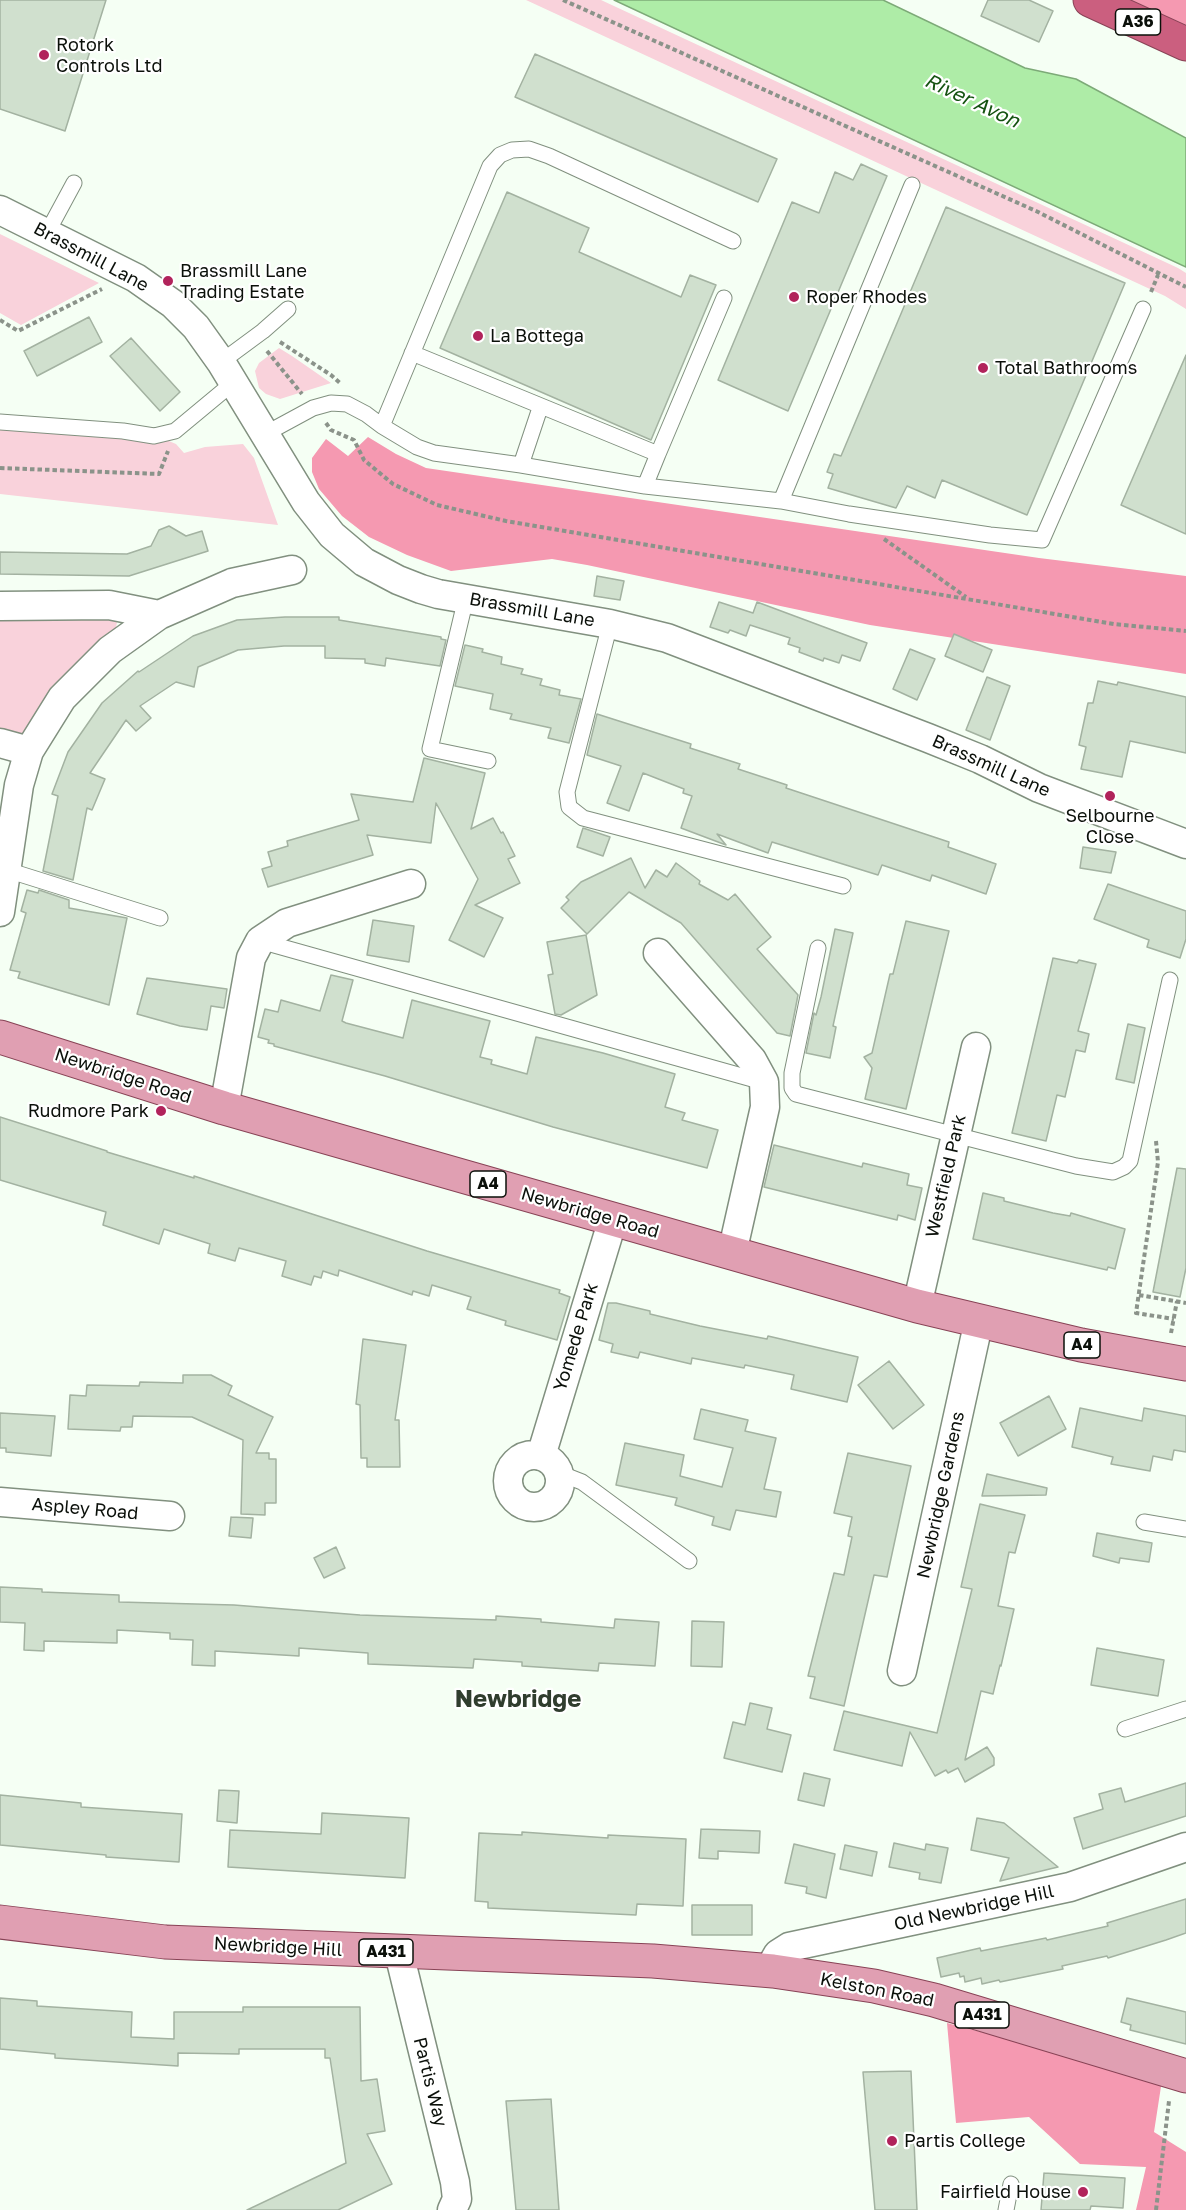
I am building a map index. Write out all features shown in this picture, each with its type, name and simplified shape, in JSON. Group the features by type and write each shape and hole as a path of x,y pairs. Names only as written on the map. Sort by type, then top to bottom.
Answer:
{"highway":[{"name":"A36","path":"1089,0 1186,44"}],"main road":[{"name":"Newbridge Road","path":"0,1037 224,1108 917,1306 1081,1345 1186,1364"},
{"name":"Newbridge Hill","path":"0,1922 165,1942 399,1953 653,1961 773,1971"},
{"name":"Kelston Road","path":"773,1971 874,1986 934,2000 1186,2076"}],"street":[{"name":"Brassmill Lane","path":"0,210 129,275 173,304 196,327 228,372 306,502 333,535 356,555 381,571 421,589 610,624 667,638 949,747 1039,788 1186,844"},
{"path":"0,912 19,785 29,751 62,698 110,650 159,615 232,583 292,570"},
{"path":"0,606 109,605 159,615"},
{"path":"0,743 29,751"},
{"path":"224,1108 251,958 260,941 287,923 411,884"},
{"path":"658,953 752,1059 764,1083 765,1107 732,1253"},
{"name":"Westfield Park","path":"917,1306 976,1047"},
{"name":"Yomede Park","path":"550,1464 613,1219"},
{"name":"Newbridge Gardens","path":"902,1671 979,1320"},
{"name":"Aspley Road","path":"0,1502 170,1516"},
{"name":"Old Newbridge Hill","path":"773,1971 774,1961 778,1954 789,1947 1070,1887 1186,1847"},
{"name":"Partis Way","path":"399,1953 455,2182 457,2199 452,2210"}],"lane":[{"path":"382,426 490,166 500,155 512,150 529,149 549,156 733,241"},
{"path":"47,233 74,183"},
{"path":"781,501 912,185"},
{"path":"645,486 724,298"},
{"path":"0,422 123,431 154,436 175,431 263,331 288,309"},
{"path":"265,434 313,408 331,404 347,404 417,447 434,453 645,486 781,501 849,514 990,535 1042,540 1143,309"},
{"path":"411,353 540,408 658,454"},
{"path":"522,465 540,408"},
{"path":"466,598 430,749 488,761"},
{"path":"610,624 567,792 569,807 583,818 843,886"},
{"path":"7,870 160,918"},
{"path":"260,941 764,1083"},
{"path":"818,948 792,1073 792,1088 796,1094 1076,1166 1113,1172 1130,1161 1170,980"},
{"path":"550,1464 582,1482 689,1562"},
{"path":"1144,1522 1186,1529"},
{"path":"1125,1729 1186,1709"},
{"path":"1006,2210 1011,2184"}],"path":[{"path":"563,0 1036,211 1158,275 1186,287"},
{"path":"0,320 18,331 129,275"},
{"path":"1154,284 1158,275"},
{"path":"263,331 340,382 347,404"},
{"path":"360,447 364,460 393,484 437,505 506,521 1114,624 1186,631"},
{"path":"0,468 159,474 163,462"},
{"path":"849,514 969,599"},
{"path":"1155,1131 1158,1162 1136,1313 1174,1318 1177,1301"},
{"path":"1138,1295 1186,1303"},
{"path":"1156,2210 1168,2105"}],"shaded area":[{"path":"526,0 601,0 1178,268 1186,273 1186,309 1165,296"},
{"path":"1123,0 1186,0 1186,28"},
{"path":"0,234 99,283 21,325 0,313"},
{"path":"279,348 331,383 280,399 266,394 259,388 255,371 259,363"},
{"path":"0,428 164,439 176,444 184,453 205,447 243,444 254,458 278,525 0,494"},
{"path":"368,437 426,468 1039,558 1186,576 1186,674 870,625 552,559 451,571 407,555 369,537 342,516 319,489 312,472 312,458 326,439 348,456"},
{"path":"0,615 107,616 117,622 115,633 24,739 0,734"},
{"path":"947,2023 1162,2080 1154,2132 1186,2152 1186,2210 1136,2210 1146,2167 1080,2164 1029,2117 956,2123"}],"water":[{"name":"River Avon","path":"614,0 883,0 1025,68 1076,79 1186,138 1186,267"}],"building":[{"name":"Rotork Controls Ltd","path":"0,0 106,0 65,131 0,109"},
{"path":"988,0 1029,0 1053,11 1039,42 981,16"},
{"path":"535,54 777,159 758,202 515,97"},
{"name":"Roper Rhodes","path":"861,164 887,176 788,411 718,380 792,202 819,213 835,172 853,180"},
{"path":"507,192 589,228 579,252 681,297 690,275 716,285 651,440 440,348"},
{"name":"Total Bathrooms","path":"946,207 1125,283 1027,515 942,480 935,498 907,486 896,508 828,488 833,474 827,472 834,454 841,456"},
{"path":"89,317 102,342 37,376 24,351"},
{"path":"131,338 180,392 160,411 110,356"},
{"path":"1186,355 1186,534 1121,505"},
{"path":"169,526 186,536 202,531 208,551 129,576 0,574 0,552 127,554 151,546 159,530"},
{"path":"597,576 624,581 620,600 594,596"},
{"path":"719,602 753,613 757,602 867,643 860,661 842,655 839,663 824,658 823,661 799,652 800,648 788,644 790,638 750,625 746,636 730,630 728,633 710,627"},
{"path":"339,617 339,620 441,637 446,640 440,666 386,658 385,666 365,663 365,659 325,658 325,646 284,646 238,650 198,667 194,687 176,682 140,706 151,718 136,731 126,720 90,773 105,779 92,810 87,808 73,880 43,871 58,796 52,794 68,752 102,703 138,671 193,636 237,620"},
{"path":"954,634 992,650 983,672 945,656"},
{"path":"465,645 502,657 501,664 523,669 521,674 542,679 540,685 560,690 559,695 581,699 569,743 548,738 551,728 510,719 512,714 490,709 493,694 455,686"},
{"path":"910,649 935,659 917,700 893,689"},
{"path":"987,677 1010,686 990,740 966,730"},
{"path":"1098,681 1117,685 1118,682 1186,697 1186,753 1130,741 1122,777 1081,769 1086,747 1079,745 1088,703 1093,703"},
{"path":"597,714 691,744 690,748 740,764 738,769 787,785 786,788 949,842 948,847 996,864 986,894 932,875 930,881 882,865 878,875 772,842 768,853 717,834 726,845 681,828 692,796 683,793 684,789 643,773 629,811 607,803 621,766 587,755"},
{"path":"424,758 485,773 471,829 493,818 515,856 508,859 520,883 475,905 503,918 484,957 449,940 478,879 436,803 431,843 367,835 373,855 268,887 262,869 272,866 268,852 288,846 287,841 359,820 351,794 413,802"},
{"path":"583,828 610,837 603,856 577,847"},
{"path":"1083,847 1116,852 1111,873 1080,868"},
{"path":"631,858 645,888 656,870 667,877 676,863 700,881 699,884 728,900 735,894 771,937 757,949 798,995 790,1036 777,1033 681,923 629,892 587,934 561,908 569,900 566,897 581,882"},
{"path":"1108,884 1186,911 1186,939 1180,958 1147,947 1149,940 1094,919"},
{"path":"27,890 38,893 39,890 69,900 69,908 127,918 109,1005 18,978 20,972 10,970 26,913 21,911"},
{"path":"373,920 414,926 409,962 367,955"},
{"path":"906,921 949,931 906,1109 865,1099 872,1068 864,1057 872,1053 890,974 893,974"},
{"path":"835,929 853,933 833,1026 836,1027 830,1058 806,1053 814,1013 816,1015 821,997"},
{"path":"586,935 597,995 561,1015 555,1014 548,975 553,974 547,942"},
{"path":"1053,958 1096,964 1078,1031 1089,1034 1085,1052 1076,1050 1065,1097 1057,1095 1046,1141 1012,1133"},
{"path":"331,975 353,980 342,1021 346,1023 403,1038 412,1000 490,1021 480,1057 492,1060 491,1064 527,1074 536,1037 675,1074 665,1107 685,1113 682,1120 718,1130 707,1168 553,1127 385,1076 274,1046 268,1043 269,1040 258,1037 265,1009 278,1012 281,1000 320,1011"},
{"path":"147,978 227,989 224,1008 211,1006 207,1030 180,1026 137,1014"},
{"path":"1128,1024 1145,1028 1134,1083 1116,1079"},
{"path":"0,1117 427,1251 560,1290 559,1293 570,1297 557,1340 505,1325 506,1321 467,1309 471,1297 432,1285 429,1296 413,1291 412,1295 339,1270 338,1276 323,1271 321,1278 314,1276 311,1285 282,1276 286,1261 239,1248 235,1261 208,1253 210,1244 164,1229 159,1244 103,1225 106,1212 0,1180"},
{"path":"774,1145 862,1167 863,1163 909,1174 907,1185 922,1188 915,1220 898,1215 897,1220 764,1187"},
{"path":"1177,1168 1186,1169 1186,1268 1180,1297 1153,1292"},
{"path":"983,1193 1004,1198 1004,1201 1053,1213 1070,1216 1071,1213 1125,1229 1115,1269 1108,1267 1107,1270 973,1239"},
{"path":"608,1303 650,1311 650,1314 700,1326 767,1339 768,1336 858,1357 847,1402 791,1389 794,1375 745,1365 744,1368 692,1358 691,1364 640,1352 638,1358 611,1352 613,1344 599,1340"},
{"path":"363,1339 406,1345 395,1420 399,1420 400,1467 367,1467 367,1458 361,1458 360,1405 356,1404"},
{"path":"889,1361 924,1405 893,1429 858,1385"},
{"path":"183,1375 211,1375 232,1386 228,1395 273,1417 256,1453 269,1453 269,1459 276,1459 276,1503 265,1503 265,1515 241,1514 243,1440 192,1417 133,1416 132,1427 121,1427 120,1431 68,1429 70,1395 86,1396 87,1385 139,1386 140,1382 183,1383"},
{"path":"1049,1396 1066,1429 1018,1456 1000,1423"},
{"path":"1080,1408 1142,1421 1144,1408 1186,1416 1186,1452 1174,1450 1172,1460 1153,1456 1150,1471 1111,1464 1113,1457 1072,1447"},
{"path":"701,1409 748,1420 745,1431 776,1438 764,1489 781,1492 776,1517 736,1510 730,1530 712,1525 714,1517 675,1505 677,1498 616,1485 625,1443 684,1455 680,1476 722,1487 733,1448 694,1439"},
{"path":"0,1413 55,1416 51,1456 6,1452 6,1448 0,1448"},
{"path":"848,1453 911,1466 887,1577 874,1575 844,1706 810,1698 815,1677 808,1676 834,1573 844,1575 852,1537 848,1536 852,1517 834,1513"},
{"path":"987,1474 1047,1488 1046,1495 982,1496"},
{"path":"980,1504 1025,1515 1015,1553 1009,1552 998,1606 1014,1609 1001,1666 993,1694 981,1691 965,1760 987,1747 994,1758 994,1765 965,1782 958,1768 948,1773 946,1770 935,1776 910,1732 902,1766 834,1750 844,1711 937,1733 972,1589 961,1587"},
{"path":"231,1517 253,1518 251,1538 229,1536"},
{"path":"1097,1533 1152,1543 1149,1562 1120,1558 1119,1563 1093,1556"},
{"path":"336,1547 345,1568 324,1578 314,1558"},
{"path":"0,1587 42,1589 42,1592 119,1595 119,1602 234,1605 360,1615 496,1620 496,1616 614,1628 615,1619 659,1622 655,1666 599,1663 598,1671 522,1666 522,1662 474,1659 473,1668 368,1664 368,1653 299,1648 299,1656 215,1651 215,1666 192,1665 193,1640 170,1639 170,1633 117,1630 117,1643 44,1641 44,1651 24,1650 25,1623 0,1622"},
{"path":"692,1621 724,1622 722,1667 691,1666"},
{"path":"1097,1648 1164,1660 1158,1696 1091,1685"},
{"path":"750,1703 772,1708 767,1729 791,1735 782,1772 724,1758 733,1722 745,1725"},
{"path":"804,1773 830,1779 824,1806 798,1800"},
{"path":"1186,1783 1186,1816 1083,1849 1074,1818 1103,1809 1099,1794 1121,1788 1125,1802"},
{"path":"219,1790 239,1791 237,1823 217,1821"},
{"path":"0,1795 81,1803 81,1807 182,1814 179,1862 106,1857 106,1855 0,1845"},
{"path":"322,1813 409,1818 405,1878 228,1867 230,1830 321,1834"},
{"path":"977,1818 1004,1823 1058,1867 1000,1881 1009,1858 971,1850"},
{"path":"701,1829 760,1831 759,1853 718,1851 718,1859 699,1858"},
{"path":"522,1832 608,1838 608,1835 686,1839 683,1906 637,1904 636,1915 488,1908 488,1902 475,1901 479,1833 522,1835"},
{"path":"894,1843 925,1850 926,1844 948,1848 941,1883 919,1879 920,1873 889,1867"},
{"path":"794,1844 835,1854 826,1898 806,1893 807,1887 785,1883"},
{"path":"845,1845 877,1852 872,1876 840,1869"},
{"path":"1186,1899 1186,1933 1166,1940 1108,1958 1107,1956 1062,1966 1063,1969 1000,1982 999,1980 982,1984 981,1978 965,1982 964,1976 960,1977 959,1973 941,1977 937,1958 980,1948 981,1951 1046,1938 1047,1940 1108,1926 1107,1923"},
{"path":"692,1905 752,1905 752,1935 692,1935"},
{"path":"0,1998 37,2001 37,2006 132,2012 131,2037 174,2039 174,2012 243,2012 243,2007 360,2007 361,2081 377,2079 385,2131 367,2134 392,2184 338,2210 247,2210 346,2163 330,2058 325,2058 325,2049 239,2049 239,2054 178,2053 178,2066 55,2058 55,2054 0,2049"},
{"path":"1127,1998 1186,2012 1186,2044 1130,2030 1131,2025 1121,2022"},
{"name":"Partis College","path":"911,2071 917,2210 875,2210 863,2072"},
{"path":"551,2099 559,2210 516,2210 506,2101"},
{"name":"Fairfield House","path":"1044,2173 1125,2178 1123,2208 1091,2206 1090,2210 1041,2210"}],"place":[{"name":"Rotork Controls Ltd","path":"44,55"},
{"name":"Brassmill Lane Trading Estate","path":"168,281"},
{"name":"Roper Rhodes","path":"794,297"},
{"name":"La Bottega","path":"478,336"},
{"name":"Total Bathrooms","path":"983,368"},
{"name":"Selbourne Close","path":"1110,796"},
{"name":"Rudmore Park","path":"161,1111"},
{"name":"Partis College","path":"892,2141"},
{"name":"Fairfield House","path":"1083,2192"}],"district":[{"name":"Newbridge","path":"518,1699"}]}
